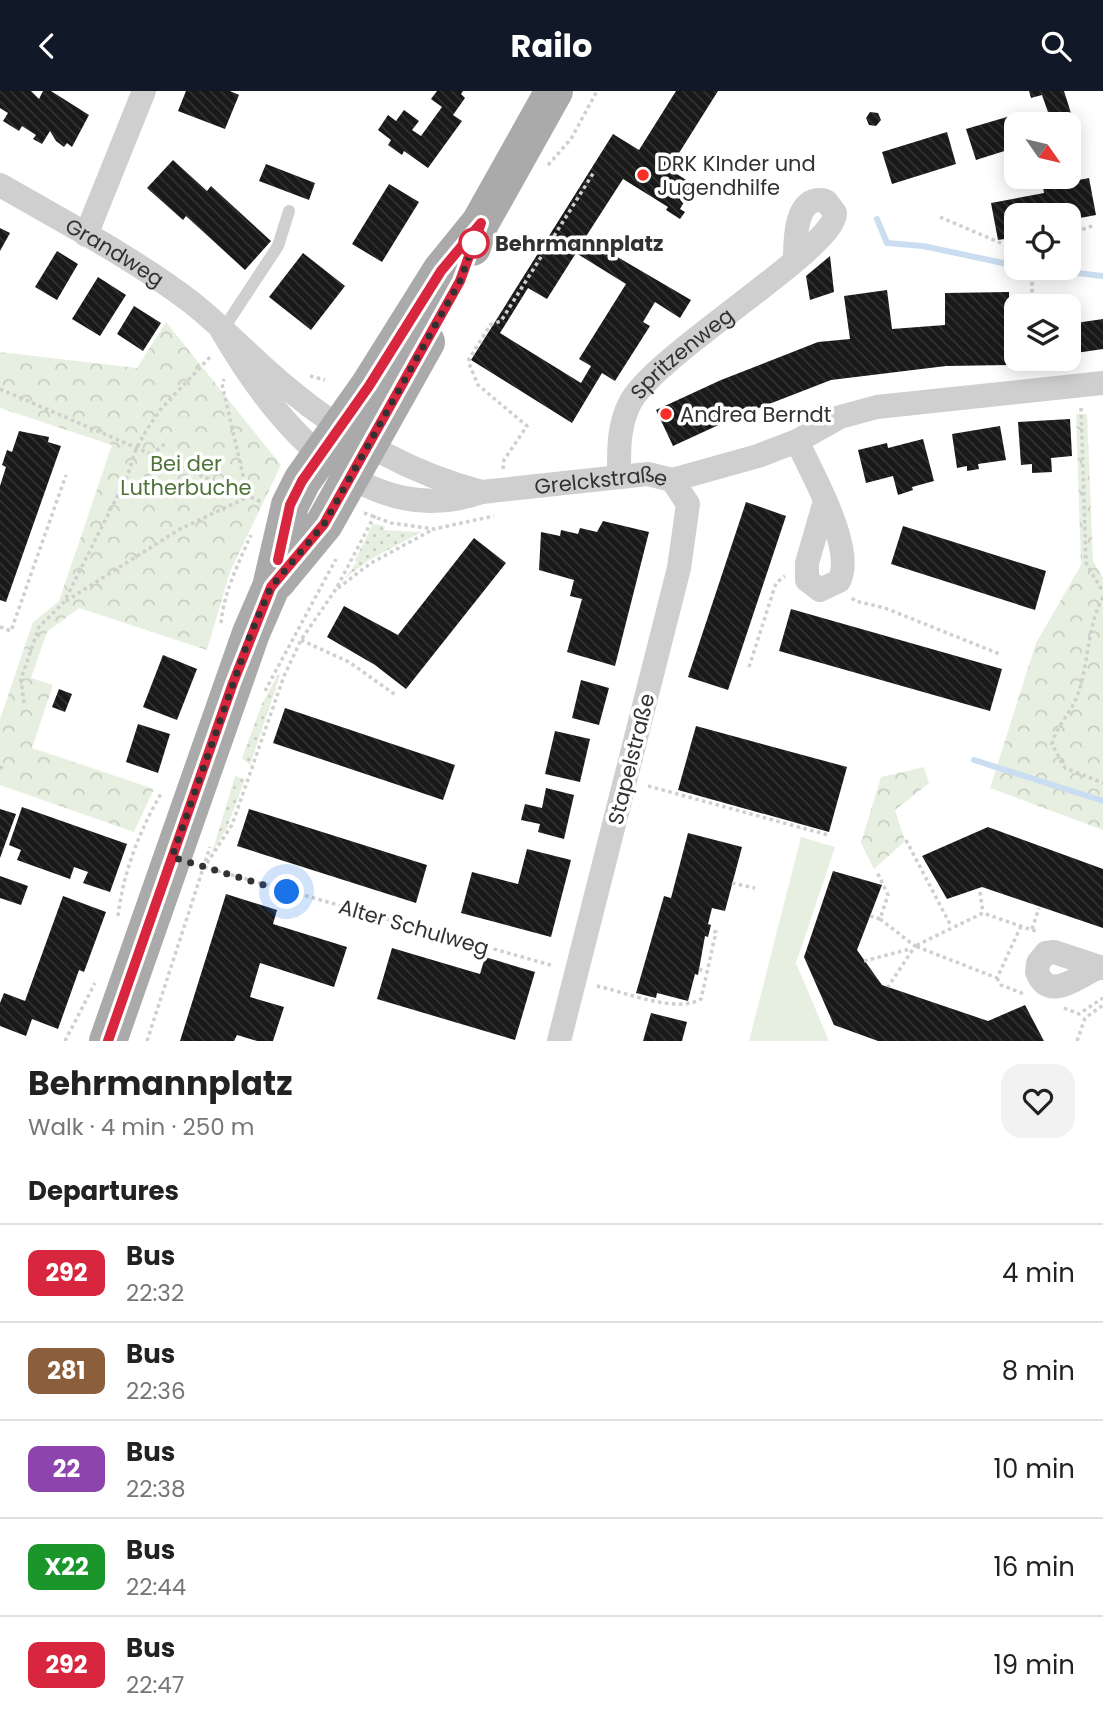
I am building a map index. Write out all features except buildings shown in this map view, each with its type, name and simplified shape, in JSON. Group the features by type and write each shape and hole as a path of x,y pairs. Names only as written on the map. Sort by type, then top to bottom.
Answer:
{"main road":[{"path":"108,1041 188,862 251,633 271,587 324,524 344,450 441,271 481,223 554,91"}],"street":[{"path":"86,235 144,91"},
{"name":"Grandweg","path":"0,185 86,235 180,295 288,389 344,450"},
{"name":"Spritzenweg","path":"619,477 622,424 637,391 720,318 795,259"},
{"name":"Grandweg","path":"222,331 244,370 277,413 344,450"},
{"name":"Grelckstraße","path":"491,491 659,474 672,480 758,456 797,441 840,417 877,407 1091,384"},
{"path":"797,441 825,501 843,554 844,567 839,581 820,590 810,584 806,572 825,501"},
{"path":"344,450 388,494 414,501 455,501 491,491"},
{"path":"344,450 491,491"},
{"name":"Stapelstraße","path":"559,1041 679,568 688,520 688,504 672,480"}],"lane":[{"path":"222,331 278,246 289,211"}],"path":[{"path":"560,155 597,91"},
{"path":"496,330 542,261 594,172"},
{"path":"940,217 1004,244"},
{"path":"1081,230 1092,226"},
{"path":"491,491 504,460 527,426 478,385 468,361 491,325 501,321"},
{"path":"64,602 127,477 136,449 161,408 210,357"},
{"path":"226,376 222,384 248,497"},
{"path":"1091,384 1086,563 1103,595 1094,614 1074,701 1054,734 1052,744 1065,768 1103,783"},
{"path":"0,390 266,504"},
{"path":"151,455 166,443"},
{"path":"0,627 11,631 66,475"},
{"path":"24,703 21,679 40,627 64,602 180,529 248,497"},
{"path":"147,1041 188,862 232,825 284,676 301,640 336,590 373,518 364,513"},
{"path":"336,590 371,563 434,529"},
{"path":"748,667 776,583 794,570 806,572"},
{"path":"839,581 855,601 885,608 1002,655"},
{"path":"219,633 221,622"},
{"path":"301,640 349,662 397,696"},
{"path":"626,779 828,835"},
{"path":"118,922 121,892 146,819 165,787"},
{"path":"906,840 951,926"},
{"name":"Alter Schulweg","path":"188,862 676,1005 691,1006 701,999 716,932 710,930"},
{"path":"877,873 888,895 880,919"},
{"path":"732,883 755,888"},
{"path":"980,892 983,913"},
{"path":"1031,930 1039,908"},
{"path":"864,961 913,948 951,926 983,913 1021,926 997,978 913,948 880,919 870,916"},
{"path":"888,987 913,948"},
{"path":"699,969 708,972"},
{"path":"65,1041 97,979"},
{"path":"1077,1041 1085,1018 1103,1005"},
{"path":"1079,1014 1085,1018"}],"green space":[{"name":"Bei der Lutherbuche","path":"166,322 281,465 230,572 207,650 79,608 47,632 31,678 53,685 32,748 154,789 134,832 0,785 0,719 33,622 59,601 112,445 0,408 0,352 137,368"},
{"path":"1076,414 1087,414 1093,561 1103,578 1103,830 990,788 1036,643 1081,565"},
{"path":"373,524 385,526 384,530 421,532 368,561 345,578 357,562 355,560"},
{"path":"278,674 280,676 250,765 242,758 262,704"},
{"path":"924,767 929,783 895,810 905,841 874,869 861,843 881,777"},
{"path":"235,776 245,779 227,828 212,853"},
{"path":"801,837 835,847 796,963 829,1041 749,1041"}],"waterway":[{"path":"877,219 887,243 923,246 1004,263"},
{"path":"1081,273 1103,276"},
{"path":"974,760 1103,801"}],"bus line":[{"name":"292","path":"108,1041 233,683 271,587 324,524 460,281 481,223 441,271 369,386 302,481 290,505 278,560"}],"place":[{"name":"DRK KInder und Jugendhilfe","path":"643,175"},
{"name":"Behrmannplatz","path":"474,243"},
{"name":"Andrea Berndt","path":"666,414"}],"route":[{"path":"287,892 172,857 251,633 271,587 324,524 460,281 476,237 474,243"}]}
